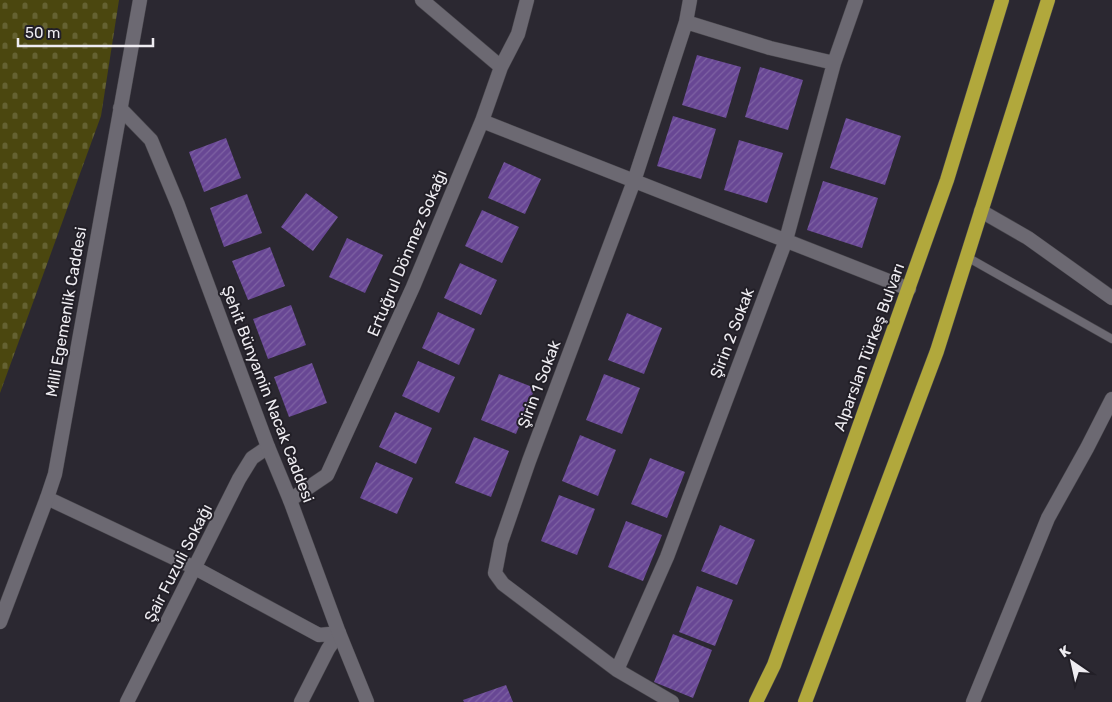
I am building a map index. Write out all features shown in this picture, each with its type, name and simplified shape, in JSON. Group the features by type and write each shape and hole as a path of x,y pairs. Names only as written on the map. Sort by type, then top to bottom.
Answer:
{"highway":[{"name":"Alparslan Türkeş Bulvarı","path":"756,702 774,665 909,289 947,180 1002,0"},
{"path":"805,702 936,351 1048,0"}],"street":[{"name":"Milli Egemenlik Caddesi","path":"0,622 55,474 140,0"},
{"path":"422,0 501,67"},
{"name":"Ertuğrul Dönmez Sokağı","path":"290,500 326,475 412,287 482,121 501,67 518,34 526,0"},
{"name":"Şirin 1 Sokak","path":"672,702 617,670 503,584 495,573 501,542 529,461 634,181 686,22 690,0"},
{"name":"Şirin 2 Sokak","path":"617,670 667,557 786,240 834,63 856,0"},
{"path":"686,22 770,48 834,63"},
{"name":"Şehit Bünyamin Nacak Caddesi","path":"120,108 151,140 178,205 268,447 367,702"},
{"path":"482,121 909,289"},
{"path":"981,211 1028,238 1112,298"},
{"path":"973,702 1048,518 1112,399"},
{"name":"Şair Fuzuli Sokağı","path":"127,702 239,479 252,458 268,447"},
{"path":"47,498 195,568 319,635 340,633"},
{"path":"301,702 328,649 340,633"}],"lane":[{"path":"966,257 1112,340"}],"green space":[{"path":"0,0 119,0 101,116 0,393"}],"building":[{"path":"697,55 741,67 726,118 682,105"},
{"path":"760,67 803,80 788,130 745,117"},
{"path":"673,116 716,129 701,179 657,166"},
{"path":"846,118 901,136 885,185 830,168"},
{"path":"226,138 241,178 204,192 189,152"},
{"path":"739,140 783,153 767,203 724,190"},
{"path":"504,162 541,179 525,214 488,198"},
{"path":"823,181 878,198 862,248 807,230"},
{"path":"306,193 338,217 313,251 281,227"},
{"path":"247,194 262,233 224,247 210,208"},
{"path":"482,210 519,227 502,263 465,246"},
{"path":"347,238 383,255 365,293 329,277"},
{"path":"270,247 285,286 248,300 232,261"},
{"path":"460,263 497,280 481,315 444,298"},
{"path":"291,305 306,345 268,359 253,319"},
{"path":"438,312 475,329 459,365 422,348"},
{"path":"627,313 662,328 644,374 608,360"},
{"path":"418,361 455,377 439,413 402,396"},
{"path":"312,363 327,403 289,417 274,377"},
{"path":"499,374 535,388 516,434 481,420"},
{"path":"604,374 640,388 622,434 586,420"},
{"path":"395,412 432,428 416,464 379,447"},
{"path":"580,435 616,450 598,496 562,481"},
{"path":"474,437 509,451 491,497 455,483"},
{"path":"650,458 685,472 667,518 631,504"},
{"path":"376,462 413,478 397,514 360,498"},
{"path":"559,495 595,509 577,555 541,541"},
{"path":"626,521 662,535 643,581 608,567"},
{"path":"720,525 755,540 737,585 701,571"},
{"path":"697,586 733,600 715,646 679,632"},
{"path":"673,634 712,650 693,698 654,682"},
{"path":"506,685 513,702 464,702 463,700"}]}
